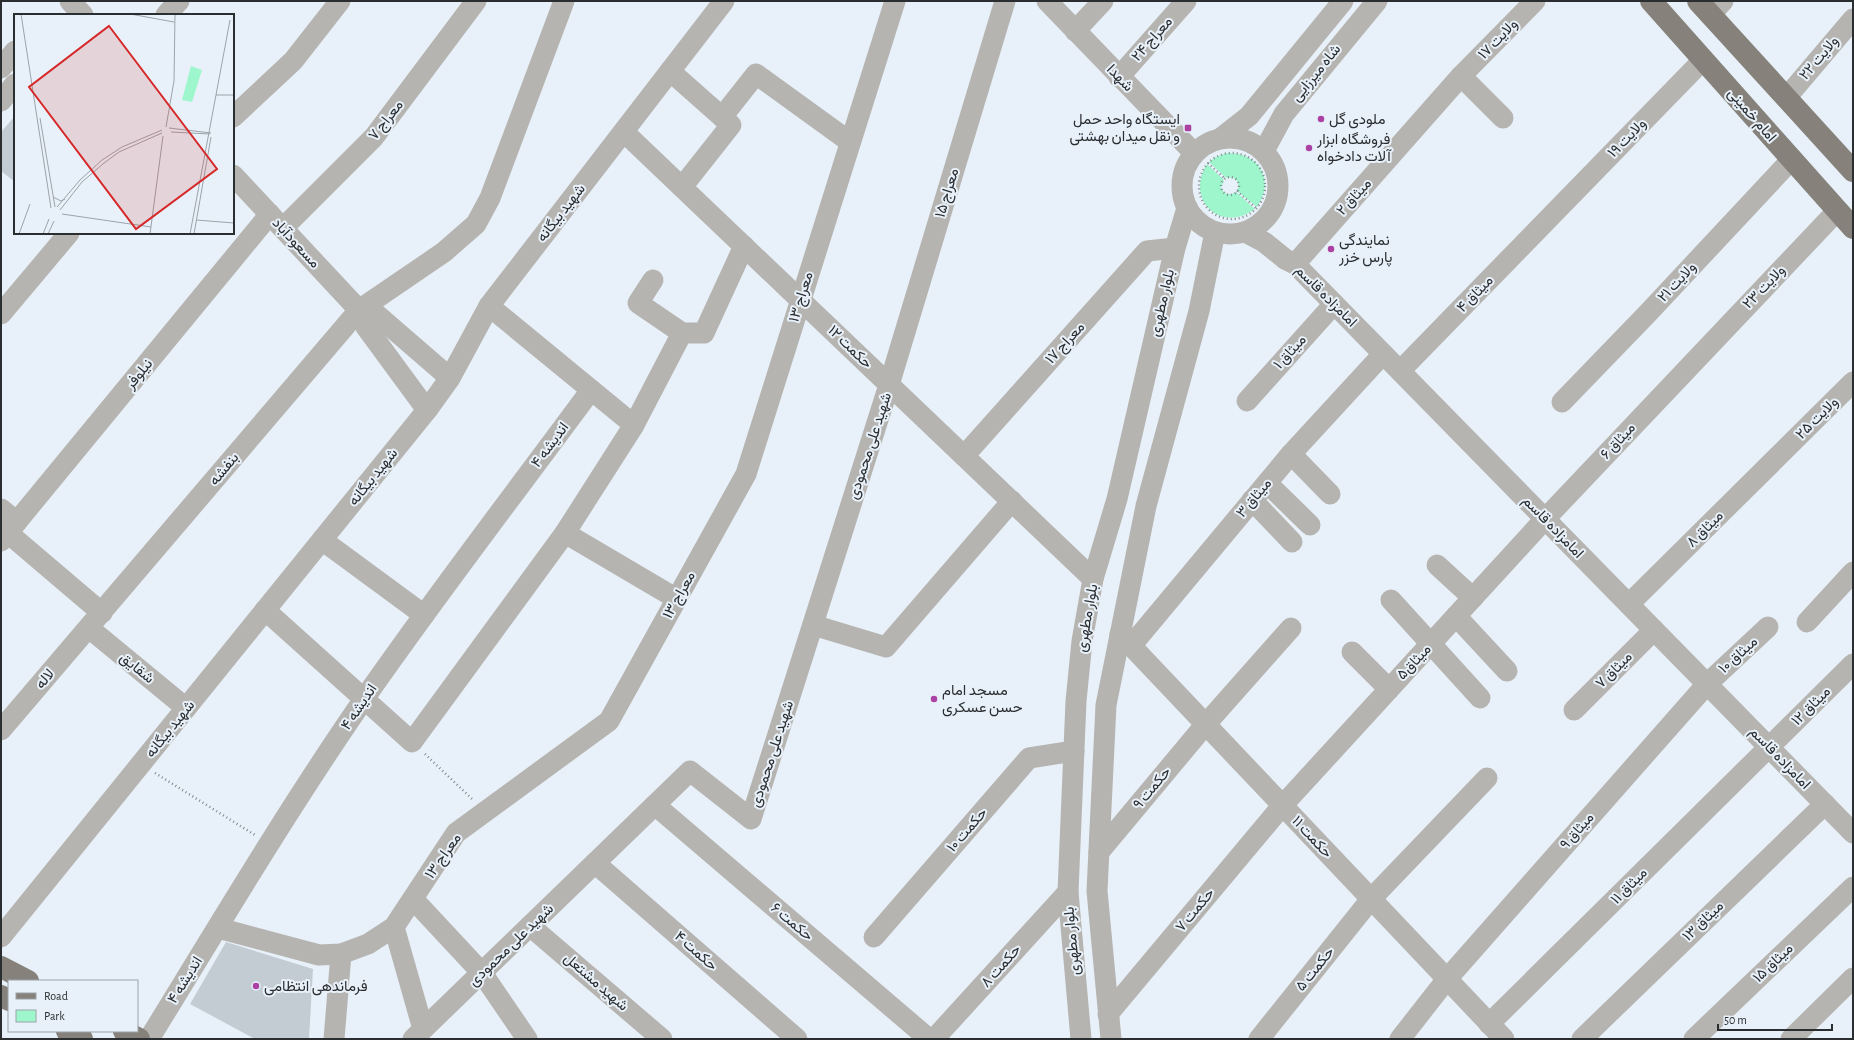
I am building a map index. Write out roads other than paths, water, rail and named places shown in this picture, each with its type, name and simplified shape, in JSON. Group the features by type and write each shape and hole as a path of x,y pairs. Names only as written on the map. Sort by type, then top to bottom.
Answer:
{"main road":[{"name":"امام خمینی","path":"1651,1 1853,228"},
{"path":"1710,6 1786,98 1853,171"},
{"path":"1,967 26,980"},
{"path":"69,1032 82,1039"},
{"path":"126,1032 139,1039"}],"street":[{"path":"70,1 82,14"},
{"path":"167,14 179,1"},
{"path":"234,116 293,61 340,1"},
{"name":"معراج ۷","path":"276,221 374,137 476,1"},
{"name":"بنفشه","path":"95,620 359,310 444,252 476,224 490,198 564,1"},
{"name":"شهید بیگانه","path":"2,933 141,764 427,410 450,378 489,306 724,1"},
{"name":"معراج ۱۳","path":"218,928 319,955 341,954 368,944 394,927 456,833 609,721 746,474 894,1"},
{"name":"معراج ۱۵","path":"889,384 1005,1"},
{"name":"شهدا","path":"1047,1 1119,77 1201,158"},
{"path":"1075,31 1103,1"},
{"name":"معراج ۲۴","path":"1119,77 1186,1"},
{"name":"شاه میرزایی","path":"1221,138 1249,116 1343,1"},
{"name":"شاه میرزایی","path":"1264,151 1284,114 1377,1"},
{"name":"ولایت ۱۷","path":"1461,76 1535,1"},
{"name":"ولایت ۲۲","path":"1786,98 1853,19"},
{"path":"1,68 14,53"},
{"name":"ولایت ۱۹","path":"1551,216 1703,60"},
{"path":"670,71 732,125 682,187"},
{"path":"722,117 756,74 850,142"},
{"path":"1461,76 1502,118"},
{"name":"میثاق ۲","path":"1295,264 1461,76"},
{"path":"1,101 14,85"},
{"name":"حکمت ۱۲","path":"624,132 1094,579"},
{"path":"1221,138 1237,138 1252,142 1264,151 1274,165 1278,181 1277,198 1263,211 1258,225 1244,232 1229,234 1215,232 1203,226 1194,218 1187,208 1183,198 1182,176 1187,163 1201,158 1206,144 1221,138"},
{"name":"ولایت ۲۱","path":"1562,402 1649,312 1791,160"},
{"name":"مسعودآباد","path":"234,176 359,310 366,327 427,410"},
{"name":"بلوار مطهری","path":"1081,1039 1068,892 1074,751 1082,641 1094,579 1117,499 1175,248 1187,208"},
{"path":"1263,211 1274,231 1291,251 1295,264"},
{"name":"ولایت ۲۳","path":"1692,364 1837,211"},
{"name":"میثاق ۴","path":"1400,371 1551,216"},
{"name":"نیلوفر","path":"9,532 276,221"},
{"name":"بلوار مطهری","path":"1111,1039 1098,891 1106,705 1125,640 1146,506 1199,312 1215,232"},
{"name":"امامزاده قاسم","path":"1244,232 1264,242 1285,259 1295,264 1824,804 1851,827"},
{"path":"1,314 68,234"},
{"path":"653,280 638,303 682,333 704,333 744,246"},
{"name":"معراج ۱۷","path":"964,456 1147,251 1175,248"},
{"name":"میثاق ۱","path":"1247,401 1334,304"},
{"path":"489,306 634,425"},
{"path":"359,310 376,314 450,378"},
{"path":"265,610 412,742 566,533 634,425 682,333"},
{"name":"میثاق ۳","path":"1125,640 1252,500 1291,454 1383,354"},
{"name":"میثاق ۶","path":"1545,519 1692,364"},
{"name":"ولایت ۲۵","path":"1782,454 1853,382"},
{"name":"شهید علی محمودی","path":"418,1034 690,771 751,819 889,384"},
{"name":"اندیشه ۴","path":"149,1039 268,844 364,700 424,615 591,390"},
{"path":"1291,454 1330,494"},
{"name":"میثاق ۸","path":"1629,604 1782,454"},
{"path":"1267,483 1310,525"},
{"path":"1252,500 1292,542"},
{"path":"813,625 886,647 1012,501"},
{"name":"شقایق","path":"1,509 9,532 95,620 186,708"},
{"name":"میثاق۵","path":"1282,806 1545,519"},
{"path":"566,533 677,599"},
{"path":"322,540 424,615"},
{"path":"1437,565 1473,598"},
{"path":"1807,622 1853,572"},
{"path":"1391,600 1432,643 1480,698"},
{"path":"1456,616 1507,671"},
{"name":"لاله","path":"1,730 95,620"},
{"name":"میثاق ۱۰","path":"1707,684 1768,627"},
{"name":"حکمت ۹","path":"1099,852 1206,725 1292,628"},
{"name":"میثاق ۷","path":"1574,710 1654,630"},
{"name":"حکمت ۱۱","path":"1125,640 1504,1039"},
{"path":"1352,652 1389,689"},
{"name":"میثاق ۱۲","path":"1770,748 1853,664"},
{"name":"میثاق ۹","path":"1400,1039 1447,979 1707,684"},
{"name":"میثاق ۱۱","path":"1489,1024 1770,748"},
{"name":"حکمت ۱۰","path":"874,937 1029,758 1074,751"},
{"name":"حکمت ۵","path":"1259,1039 1371,899 1486,778"},
{"name":"میثاق ۱۳","path":"1582,1039 1824,804"},
{"name":"حکمت ۶","path":"655,805 929,1039"},
{"name":"حکمت ۷","path":"1108,1014 1282,806"},
{"path":"1071,820 1100,821"},
{"name":"حکمت ۴","path":"595,863 797,1039"},
{"name":"میثاق ۱۵","path":"1694,1039 1853,887"},
{"name":"حکمت ۸","path":"934,1039 1068,892"},
{"path":"413,899 482,973 527,1039"},
{"name":"شهید مشتعل","path":"530,926 662,1039"},
{"path":"394,927 418,1034"},
{"path":"334,1039 341,954"},
{"path":"1790,1039 1853,978"}],"place":[{"name":"ملودی گل","path":"1321,119"},
{"name":"ایستگاه واحد حمل و نقل میدان بهشتی","path":"1188,128"},
{"name":"فروشگاه ابزار آلات دادخواه","path":"1309,148"},
{"name":"نمایندگی پارس خزر","path":"1331,249"},
{"name":"مسجد امام حسن عسکری","path":"934,699"},
{"name":"فرماندهی انتظامی","path":"256,986"}]}
